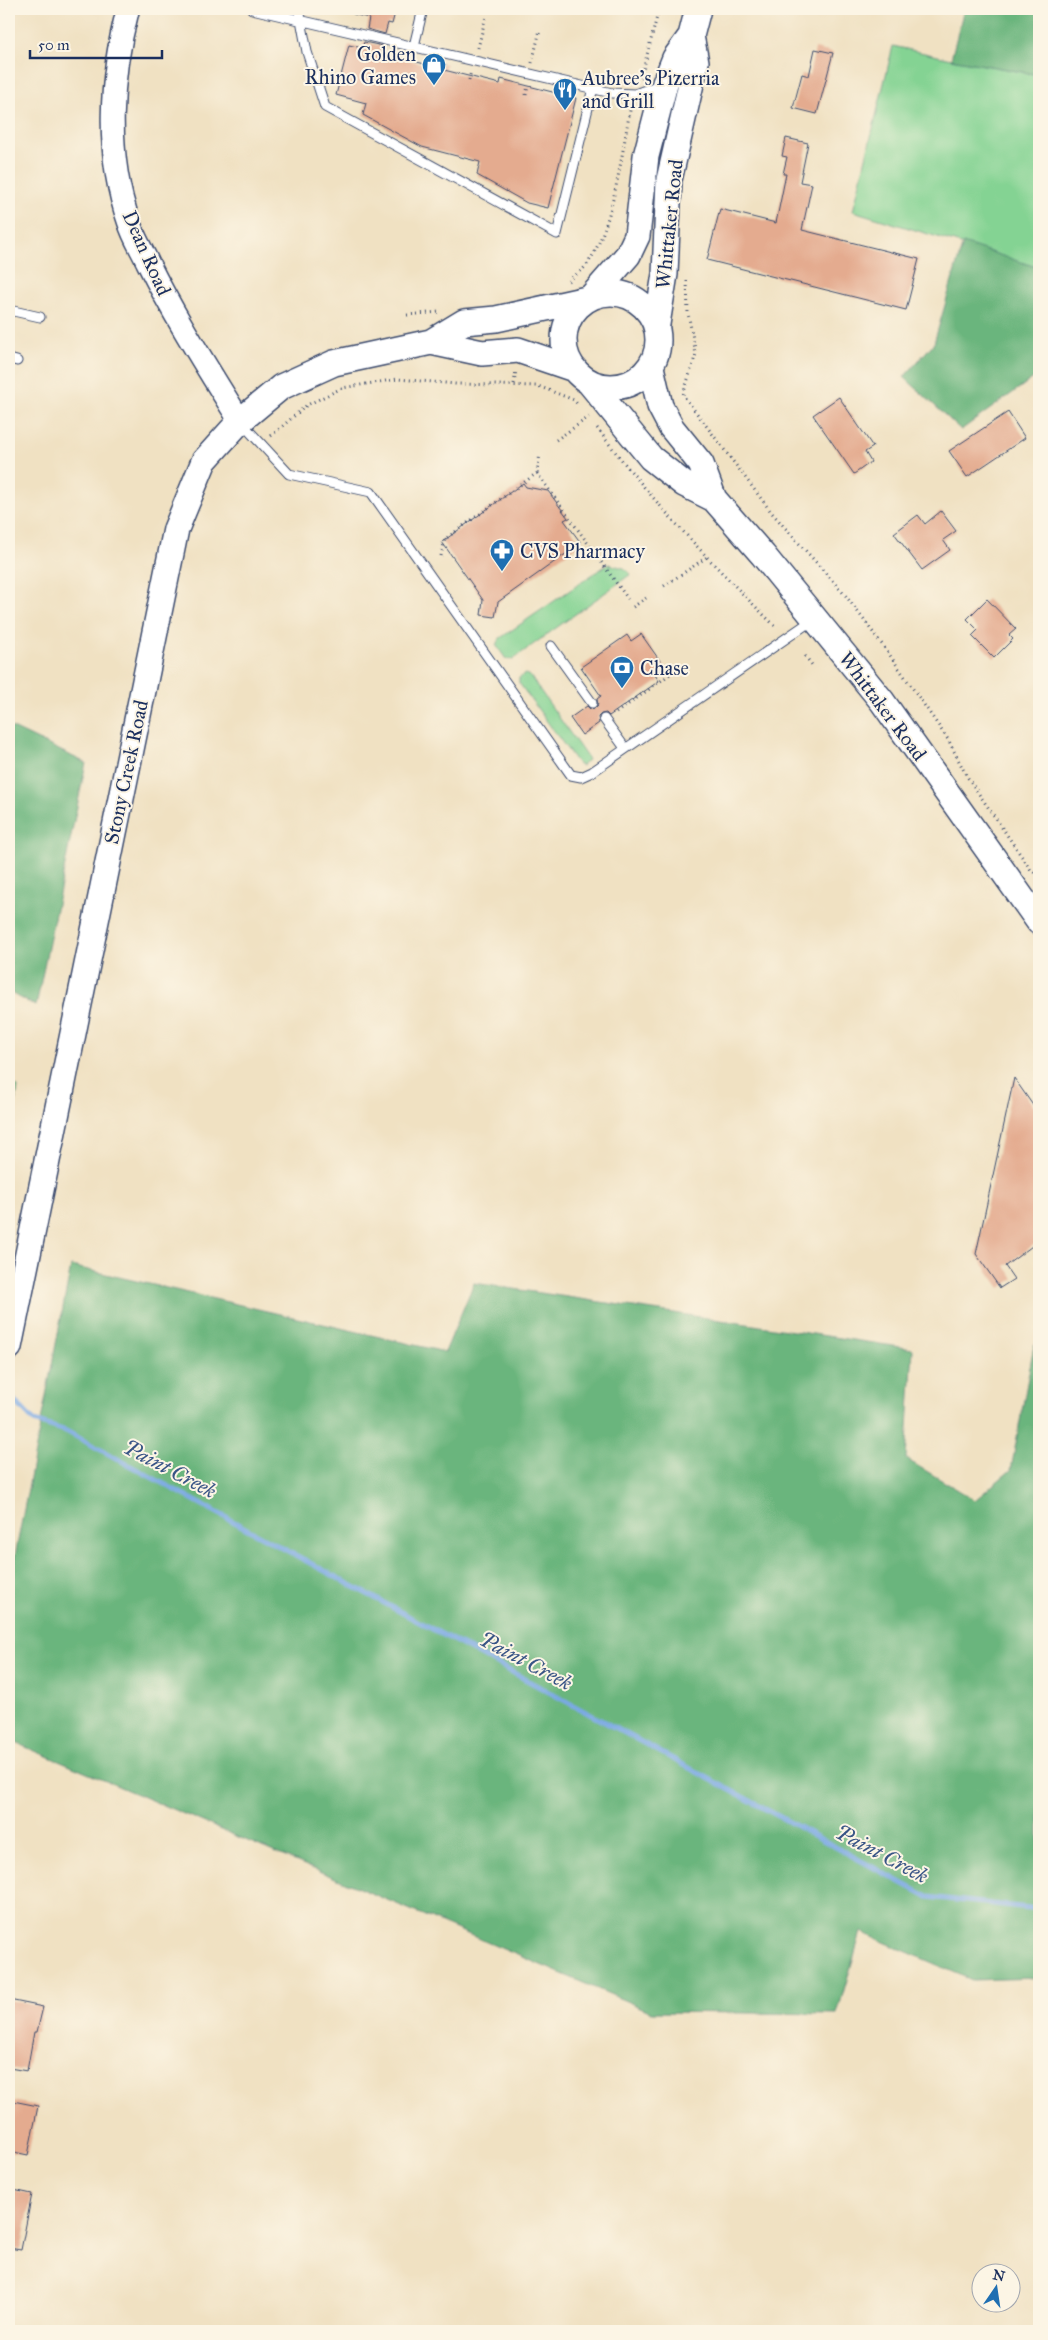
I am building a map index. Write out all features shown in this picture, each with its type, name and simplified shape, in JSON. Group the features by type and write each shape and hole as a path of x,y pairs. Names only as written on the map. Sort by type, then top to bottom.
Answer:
{"main road":[{"name":"Whittaker Road","path":"590,297 623,262 637,236 646,156 664,83 675,58 691,36 698,9"},
{"name":"Whittaker Road","path":"657,324 665,274 669,180 696,62 691,36"},
{"path":"621,293 642,302 657,324 659,344 651,367 630,384 612,387 582,376 565,351 564,330 573,309 590,297 621,293"},
{"name":"Stony Creek Road","path":"9,1347 176,529 204,461 240,421 281,388 334,363 431,342 464,322 496,319 590,297"},
{"name":"Stony Creek Road","path":"431,342 482,353 518,350 582,376"},
{"name":"Whittaker Road","path":"651,367 660,406 671,427 700,464 714,499 815,618 882,701 1039,922"},
{"name":"Whittaker Road","path":"582,376 651,458 684,484 714,499"}],"street":[{"name":"Dean Road","path":"128,9 121,37 113,97 115,163 128,222 163,292 240,421"}],"lane":[{"path":"252,9 612,93 635,94 664,83"},
{"path":"299,9 307,52 325,107 557,234 593,88"},
{"path":"414,46 423,9"},
{"path":"9,310 40,317"},
{"path":"240,421 289,474 372,492 571,775 581,777 815,618"},
{"path":"551,646 592,702"},
{"path":"604,719 625,748"}],"path":[{"path":"638,87 659,9"},
{"path":"478,49 486,16"},
{"path":"534,57 540,30"},
{"path":"686,300 696,354 683,395 772,512 846,596 887,651 949,741 971,783 1031,870 1039,876"},
{"path":"274,434 307,405 342,388 398,379 456,384 538,386 574,400 632,474 707,557 775,626"},
{"path":"556,440 588,417"},
{"path":"540,454 537,473 628,599"},
{"path":"441,556 442,542 445,539 537,473"},
{"path":"664,586 707,557"},
{"path":"633,607 646,598"},
{"path":"805,656 812,666"},
{"path":"614,714 676,670"}],"green space":[{"path":"964,9 1039,9 1039,75 951,59"},
{"path":"893,46 1039,75 1039,268 853,211"},
{"path":"963,243 1039,268 1039,374 961,430 904,377 934,343"},
{"path":"608,564 624,568 631,574 513,659 506,659 496,645 499,639"},
{"path":"525,674 530,676 586,756 588,760 582,766 578,764 519,683 519,678"},
{"path":"9,726 86,763 36,1006 9,992"},
{"path":"9,1082 18,1087 9,1143"},
{"path":"71,1266 445,1352 474,1283 913,1349 906,1459 975,1500 1011,1470 1034,1345 1039,1346 1039,1978 972,1980 861,1932 837,2014 652,2012 9,1740 9,1587"}],"building":[{"path":"353,9 396,9 392,24 388,23 385,34 367,29 369,18 353,14"},
{"path":"364,42 383,46 381,53 425,64 426,60 446,64 444,70 500,84 501,79 576,98 548,208 527,203 477,175 480,162 422,147 363,115 366,103 336,95 349,45 362,48"},
{"path":"815,49 833,53 817,114 793,108 802,74 809,76"},
{"path":"786,138 808,143 800,182 812,184 802,230 919,259 906,310 707,260 720,209 776,223 786,174 783,174 787,157 782,156"},
{"path":"839,397 873,447 865,452 871,462 854,474 813,415"},
{"path":"1008,412 1025,438 967,477 949,451"},
{"name":"CVS Pharmacy","path":"523,483 526,487 548,491 568,518 564,520 581,543 498,602 495,617 481,615 483,600 442,542"},
{"path":"941,511 956,531 943,540 950,550 922,570 894,533 918,515 925,524"},
{"path":"987,599 1016,629 1009,635 1013,639 994,658 972,636 978,630 967,619"},
{"name":"Chase","path":"641,634 665,668 655,675 659,681 609,716 606,713 601,714 598,717 599,723 582,735 570,718 587,706 590,709 595,708 598,705 597,699 601,696 581,667 627,635 631,641"},
{"path":"1014,1078 1039,1114 1039,1241 1005,1266 1014,1279 1000,1288 976,1254"},
{"path":"9,2000 43,2007 37,2032 34,2032 27,2071 9,2068"},
{"path":"13,2101 38,2106 28,2155 9,2151 9,2124"},
{"path":"9,2189 32,2194 21,2250 9,2248"}],"waterway":[{"name":"Paint Creek","path":"13,1399 34,1421 66,1431 928,1897 1039,1909"}],"place":[{"name":"Golden Rhino Games","path":"434,86"},
{"name":"Aubree's Pizerria and Grill","path":"565,111"},
{"name":"CVS Pharmacy","path":"502,572"},
{"name":"Chase","path":"622,689"}]}
